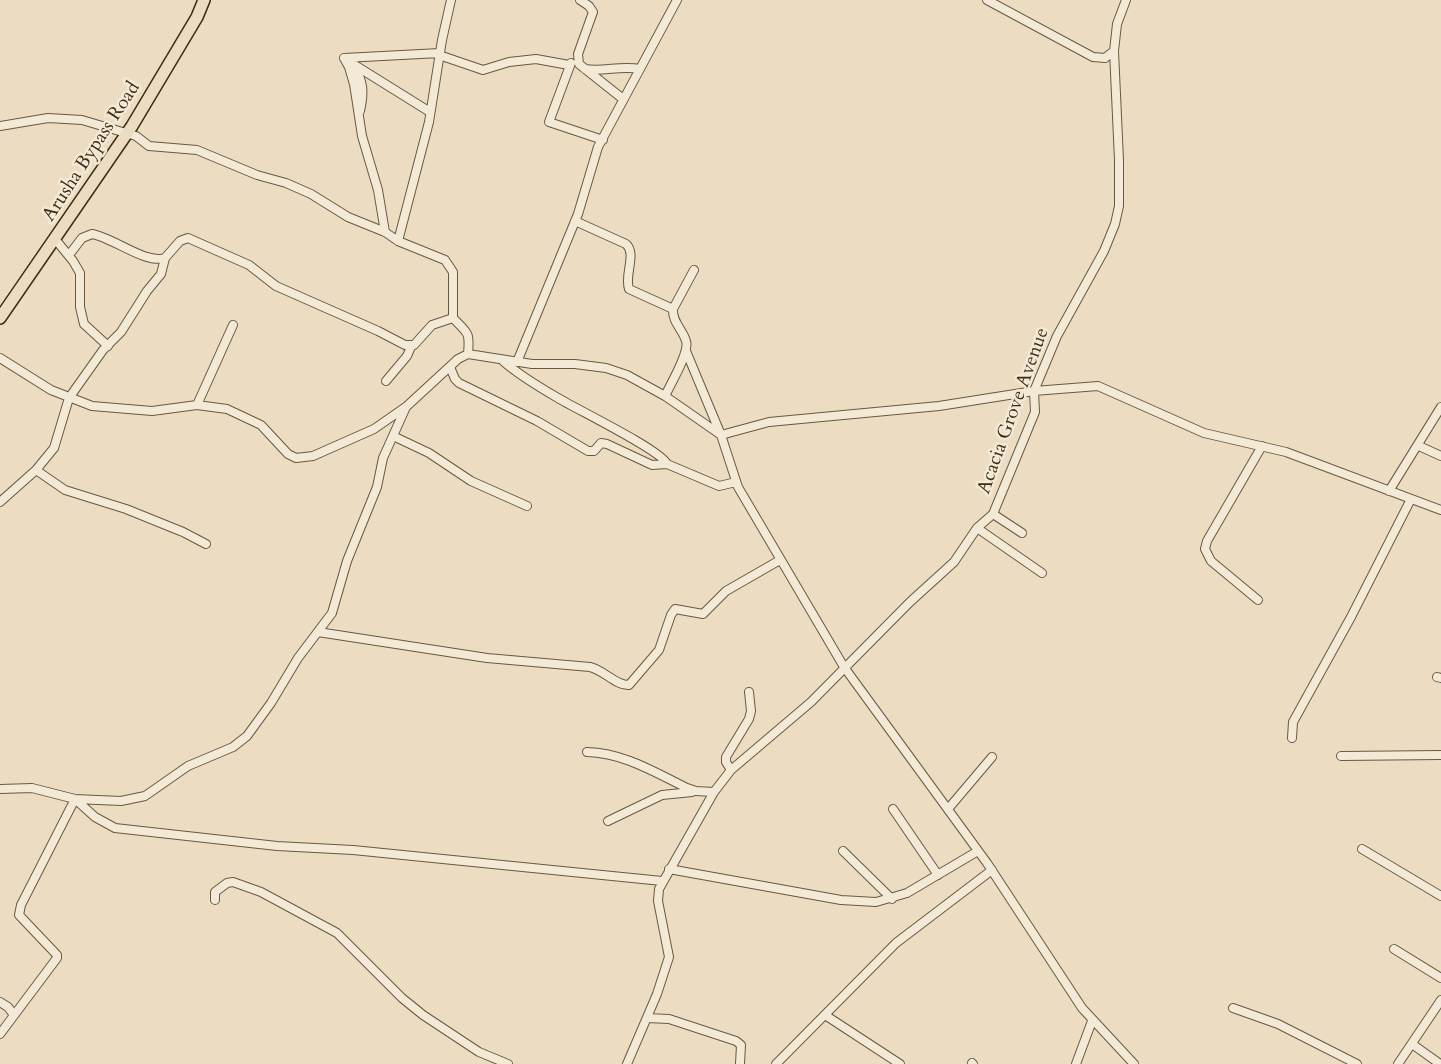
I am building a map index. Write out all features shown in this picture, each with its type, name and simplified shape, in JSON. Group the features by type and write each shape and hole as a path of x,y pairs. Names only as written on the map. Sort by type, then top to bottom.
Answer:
{"main road":[{"name":"Arusha Bypass Road","path":"0,318 127,133 197,17 204,0"}],"street":[{"path":"398,241 418,171 451,0"},
{"path":"580,0 589,6 593,12 577,60 569,65 549,122 603,140"},
{"path":"516,362 575,221 598,147 678,0"},
{"path":"987,0 1093,57 1105,58 1114,51"},
{"path":"999,8 1004,0"},
{"name":"Acacia Grove Avenue","path":"662,881 714,792 731,770 811,702 844,667 954,562 977,528 993,514 1035,412 1034,391 1057,336 1104,251 1116,224 1119,206 1119,160 1114,51 1117,24 1126,0"},
{"path":"344,58 440,54 483,70 509,62 536,59 569,65"},
{"path":"344,58 354,84 362,136 378,190 385,232"},
{"path":"344,58 430,112"},
{"path":"577,60 583,69 623,99"},
{"path":"583,69 603,72 614,68 627,67 640,70"},
{"path":"0,126 40,119 60,118 89,121 136,136 149,146 197,150 257,175 286,183 311,194 348,217 385,232 398,241 440,257 450,264 455,285 453,318"},
{"path":"575,221 626,244 629,247 630,256 629,289 673,309"},
{"path":"69,255 82,238 92,234 109,239 149,258 165,258"},
{"path":"0,502 36,470 54,448 69,398 108,346 122,332 147,291 161,274 165,258 185,238 194,240 249,265 276,286 411,346"},
{"path":"55,239 69,255 80,273 82,319 89,331 108,346"},
{"path":"665,396 686,352 687,343 672,315 673,309 694,270"},
{"path":"386,381 407,356 411,346 432,325 453,318"},
{"path":"453,318 470,336 468,354"},
{"path":"197,404 233,325"},
{"path":"686,352 721,435 736,482 844,667 992,870 1092,1021 1134,1064"},
{"path":"0,358 69,398 98,407 152,411 197,404 227,409 254,420 288,454 296,458 313,456 340,442 363,434 407,406 450,366 468,354 516,362 593,365 627,375 665,396 721,435"},
{"path":"501,359 555,397 652,450 664,459 667,464"},
{"path":"450,366 455,379 459,382 537,421 588,451 594,451 604,443 652,465 667,464 719,486 736,482"},
{"path":"721,435 769,422 939,406 1034,391 1098,386 1204,432 1304,458 1441,510"},
{"path":"0,789 32,788 75,799 121,801 145,796 188,766 233,747 247,736 337,601 347,561 377,487 383,458 407,406"},
{"path":"1389,490 1419,446 1441,407"},
{"path":"392,436 429,453 471,481 527,506"},
{"path":"1258,600 1211,561 1205,549 1207,541 1262,446"},
{"path":"1419,446 1441,456"},
{"path":"36,470 64,490 126,509 183,532 206,544"},
{"path":"1292,738 1293,722 1351,617 1411,499"},
{"path":"993,514 1022,533"},
{"path":"977,528 1042,573"},
{"path":"318,632 487,658 590,667 605,672 622,684 629,685 659,650 671,615 675,609 702,614 726,591 780,560"},
{"path":"731,770 726,762 726,757 749,719 751,711 749,692"},
{"path":"587,752 612,753 622,756 696,791"},
{"path":"1341,756 1441,755"},
{"path":"948,809 992,757"},
{"path":"608,821 662,795 696,791 714,792"},
{"path":"75,799 95,817 116,828 277,846 353,850 662,881 658,901 669,957 647,1018 627,1064"},
{"path":"0,1034 57,958 57,955 19,915 21,905 75,799"},
{"path":"893,809 938,875"},
{"path":"1362,848 1441,896"},
{"path":"843,851 892,899"},
{"path":"669,869 842,900 876,902 892,899 907,893 978,851"},
{"path":"776,1064 896,943 992,870"},
{"path":"215,900 215,892 218,888 233,882 261,892 337,933 402,998 423,1015 479,1052 508,1064"},
{"path":"1394,949 1441,978"},
{"path":"1398,1064 1441,1000"},
{"path":"0,1002 8,1007 14,1015"},
{"path":"1233,1008 1278,1024 1358,1064"},
{"path":"825,1015 900,1064"},
{"path":"647,1018 669,1019 736,1041 741,1045 740,1064"},
{"path":"1076,1064 1092,1021"},
{"path":"1412,1044 1440,1064"}]}
